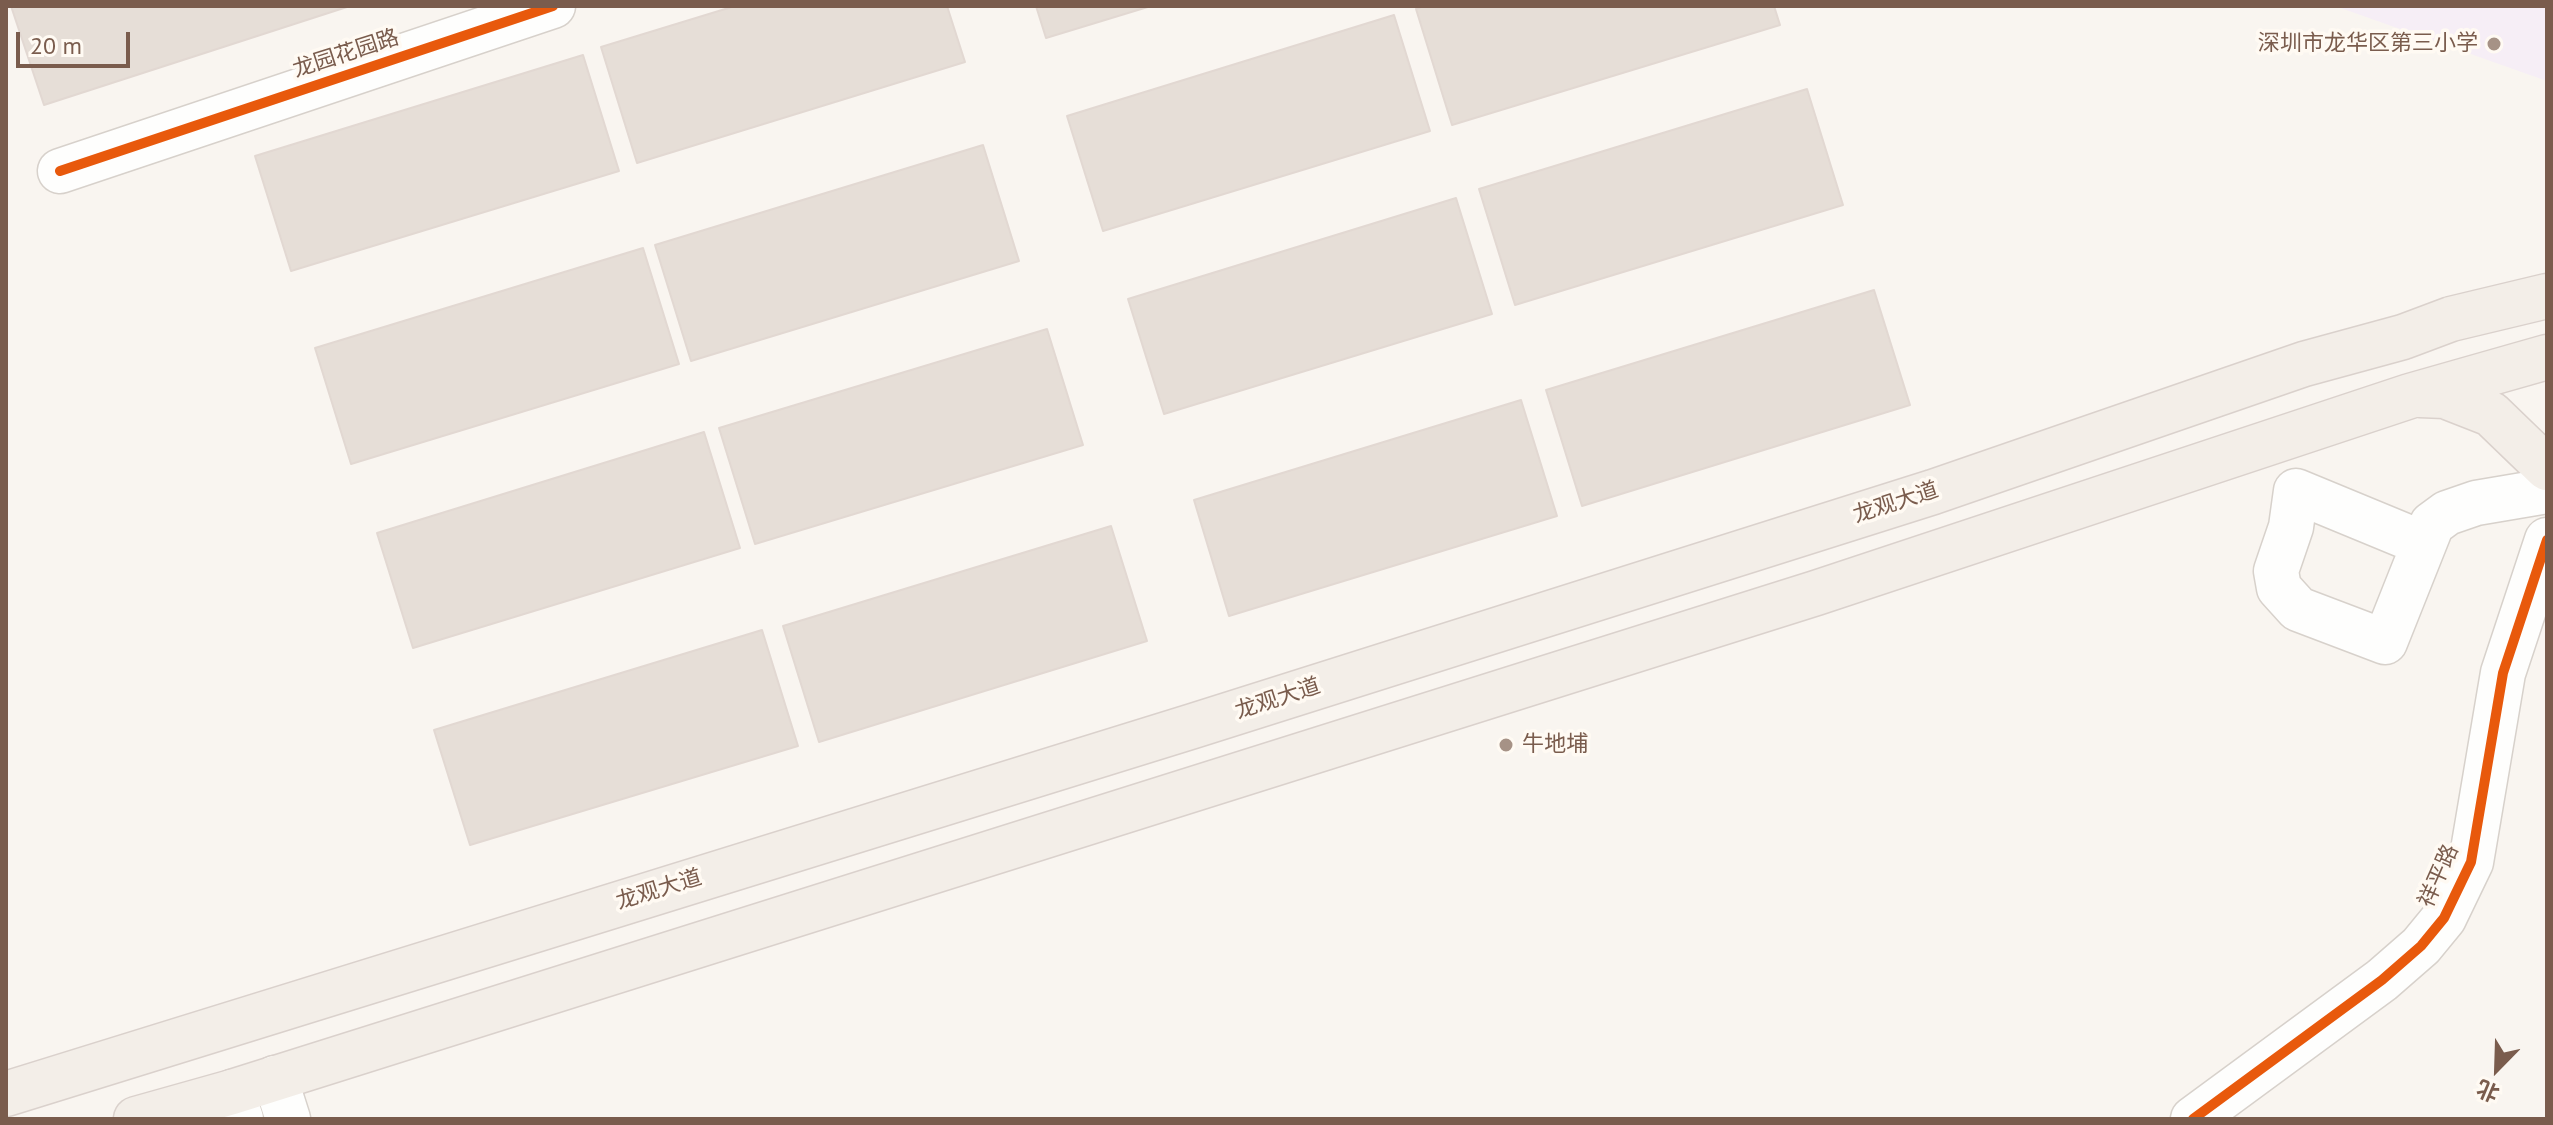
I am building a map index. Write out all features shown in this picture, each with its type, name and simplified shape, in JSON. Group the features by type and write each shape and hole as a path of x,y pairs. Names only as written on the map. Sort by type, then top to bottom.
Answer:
{"main road":[{"path":"2451,319 2547,263"},
{"name":"龙观大道","path":"6,1094 1888,506 2304,364 2403,337 2451,319 2547,296"},
{"path":"136,1119 236,1106 275,1078 1816,593 2410,396 2547,357"},
{"path":"2410,396 2445,396 2491,414 2547,468"},
{"path":"253,1018 275,1078"},
{"path":"212,1032 236,1106"}],"street":[{"name":"龙园花园路","path":"60,171 553,6"},
{"path":"2282,438 2296,491 2291,527 2276,571 2286,600 2298,609 2385,642 2432,524 2447,513 2509,496 2547,491"},
{"path":"2296,491 2422,543"},
{"name":"祥平路","path":"2193,1119 2382,980 2421,946 2444,918 2471,862 2503,673 2547,540"},
{"path":"275,1078 288,1119"}],"shaded area":[{"name":"深圳市龙华区第三小学","path":"2335,6 2547,6 2547,81"}],"building":[{"path":"11,6 350,6 44,105"},
{"path":"735,6 947,6 965,62 637,163 601,47"},
{"path":"1036,6 1151,6 1046,38"},
{"path":"1424,6 1774,6 1780,25 1452,125 1416,9"},
{"path":"1394,15 1430,131 1103,231 1067,116"},
{"path":"583,55 619,171 291,271 255,156"},
{"path":"1807,89 1843,205 1515,305 1479,189"},
{"path":"983,145 1019,261 691,361 655,245"},
{"path":"1456,198 1492,314 1164,414 1128,299"},
{"path":"643,248 679,364 351,464 315,348"},
{"path":"1874,290 1910,405 1582,506 1546,390"},
{"path":"1047,329 1083,445 755,544 719,428"},
{"path":"1521,400 1557,516 1229,616 1194,500"},
{"path":"704,432 740,548 413,648 377,533"},
{"path":"1111,526 1147,641 819,742 783,626"},
{"path":"762,630 798,746 470,845 434,730"}],"cycle path":[{"path":"60,171 553,6"},
{"path":"2193,1119 2382,980 2421,946 2444,918 2471,862 2503,673 2547,540"}],"place":[{"name":"深圳市龙华区第三小学","path":"2494,44"},
{"name":"牛地埔","path":"1506,745"}]}
